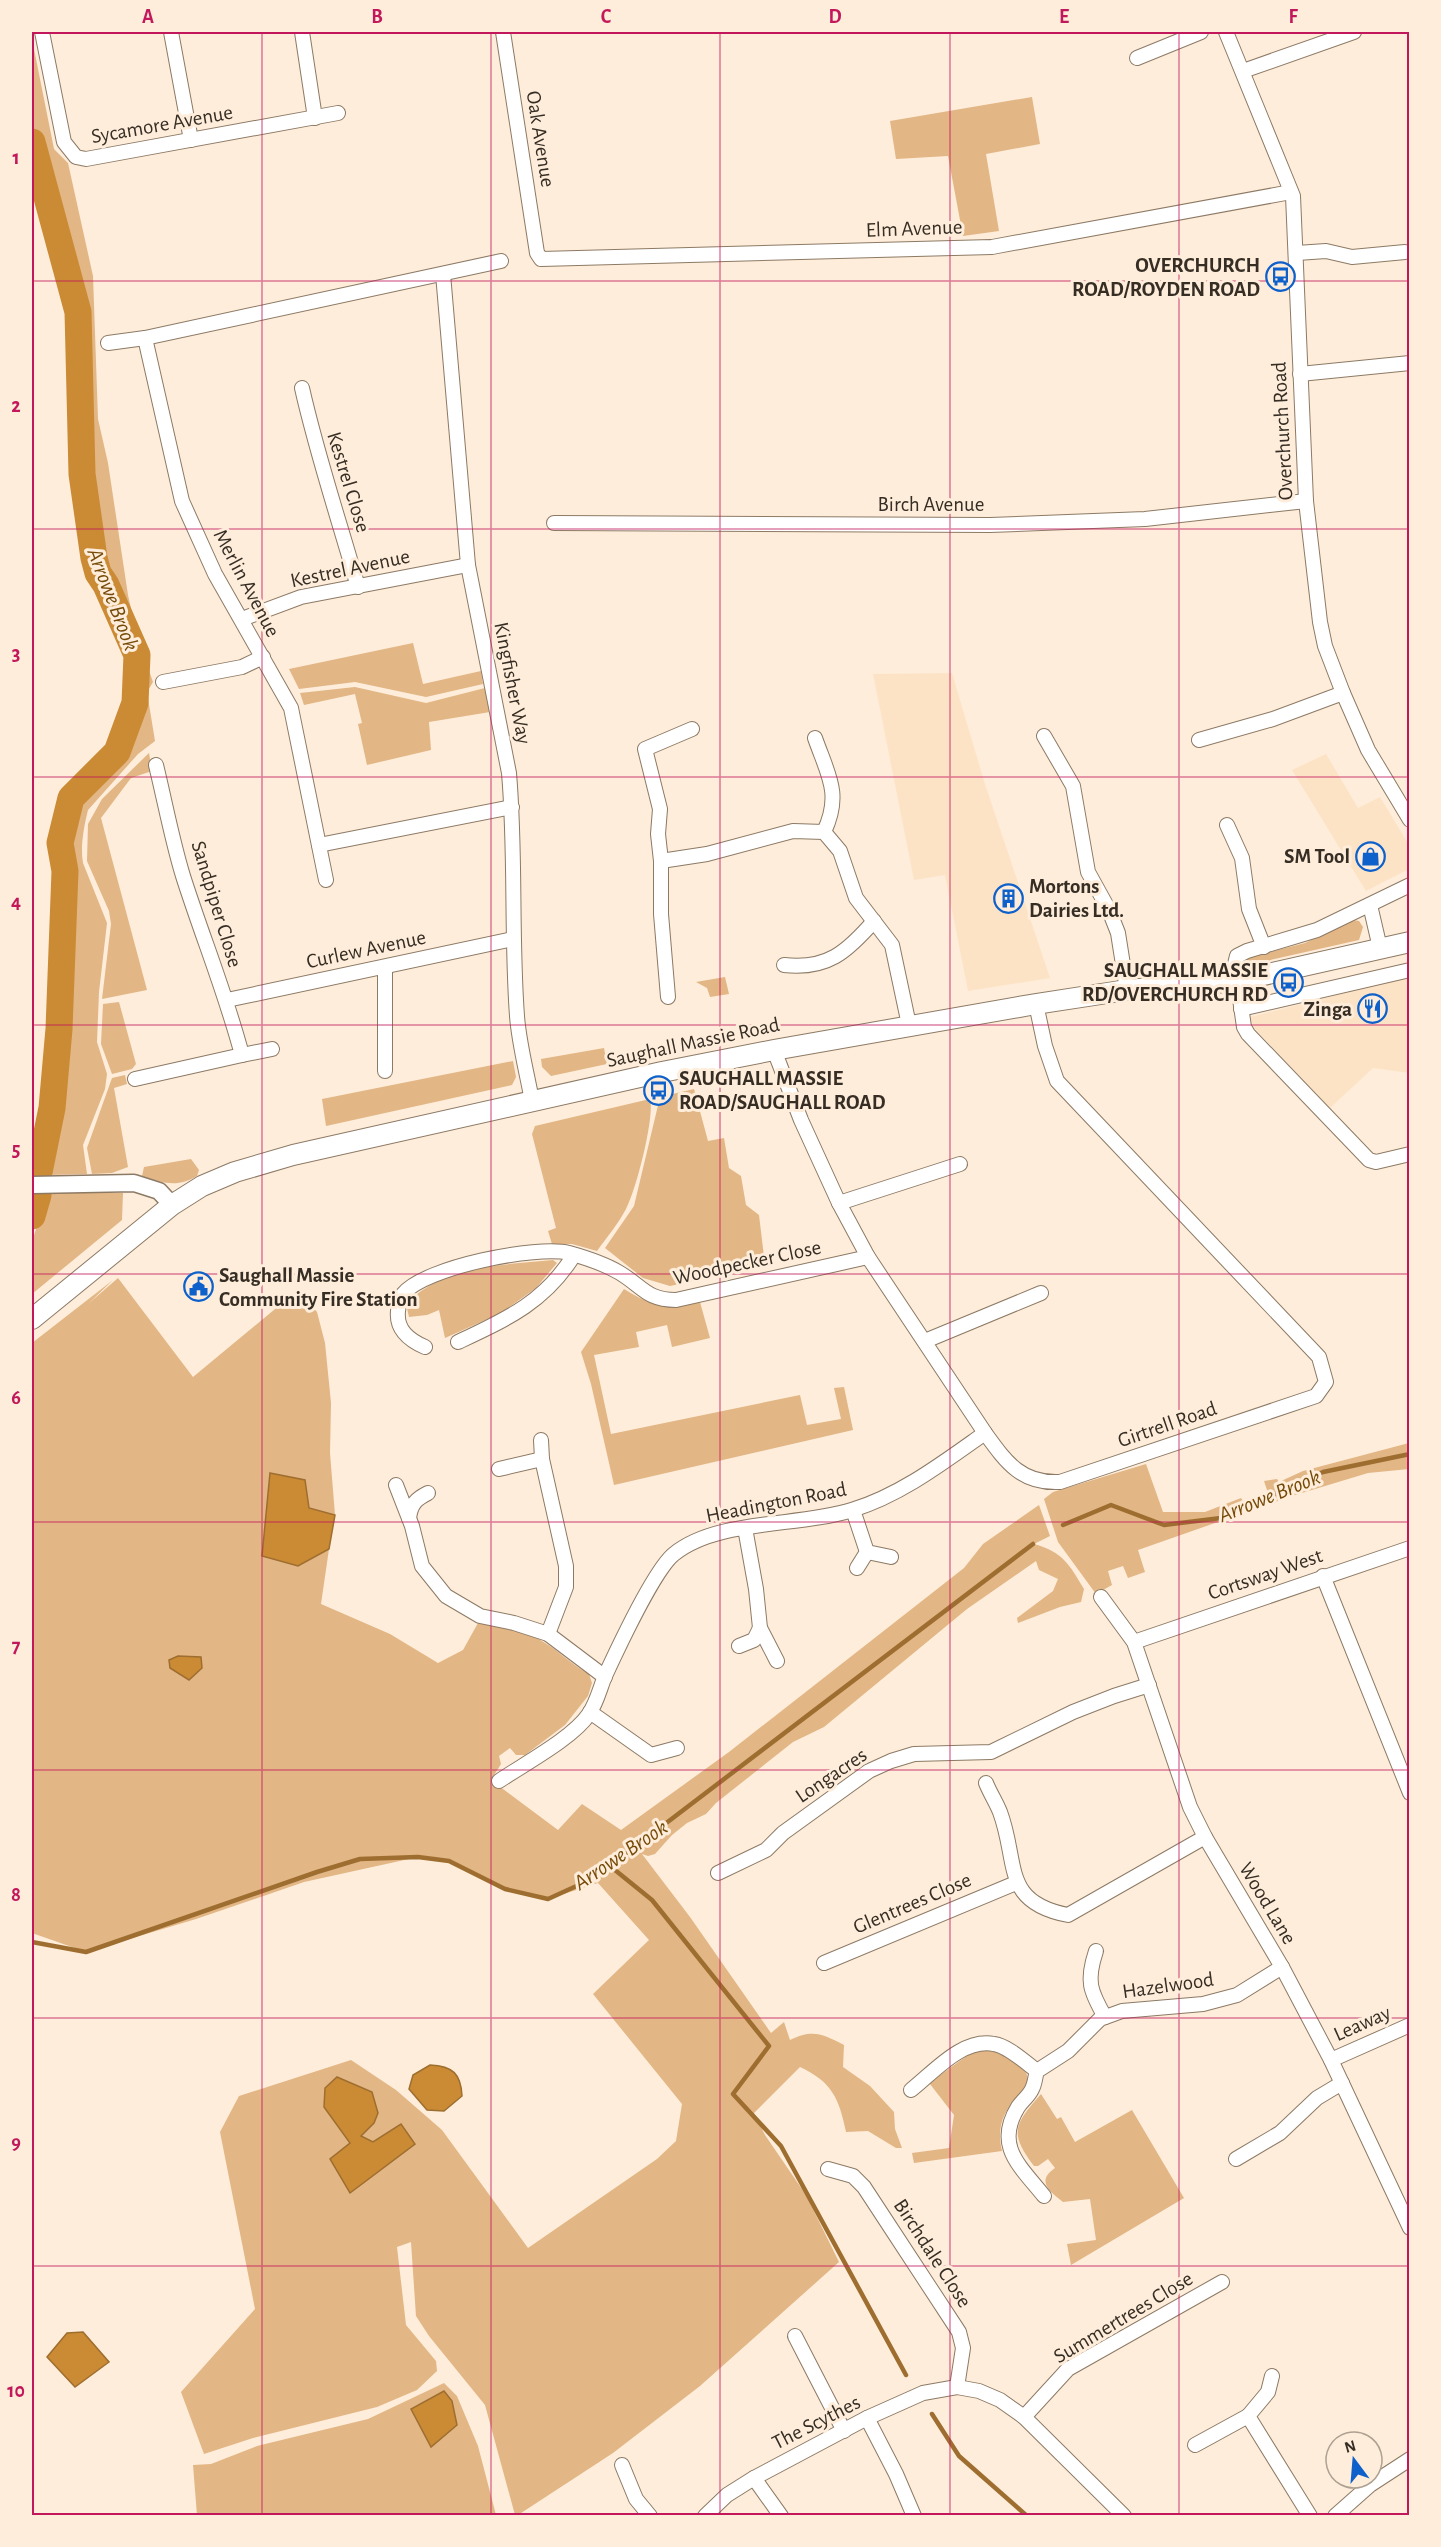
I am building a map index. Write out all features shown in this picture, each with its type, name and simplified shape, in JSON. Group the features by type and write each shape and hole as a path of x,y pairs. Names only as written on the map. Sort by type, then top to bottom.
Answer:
{"main road":[{"name":"Saughall Massie Road","path":"32,1319 172,1205 202,1186 224,1176 293,1155 774,1050 909,1025 1127,990 1237,981 1410,942"}],"street":[{"name":"Sycamore Avenue","path":"42,32 64,142 76,157 86,159 338,113"},
{"path":"171,32 191,140"},
{"path":"302,32 315,118"},
{"name":"Oak Avenue","path":"503,32 537,253"},
{"path":"1137,58 1201,32"},
{"name":"Overchurch Road","path":"1226,32 1291,192 1297,253 1306,501 1320,622 1325,646 1368,750 1410,820"},
{"path":"1243,71 1354,32"},
{"name":"Elm Avenue","path":"537,253 541,259 992,247 1291,192"},
{"path":"1297,253 1326,251 1352,257 1406,252"},
{"path":"108,343 145,338 501,261"},
{"name":"Kingfisher Way","path":"443,274 468,565 509,773 512,807 513,939 517,1018 532,1101"},
{"name":"Merlin Avenue","path":"145,338 182,501 215,574 291,708 326,880"},
{"path":"1300,374 1410,363"},
{"name":"Kestrel Close","path":"302,388 314,440 358,587"},
{"name":"Birch Avenue","path":"554,523 990,525 1145,519 1306,501"},
{"name":"Kestrel Avenue","path":"242,619 301,597 468,565"},
{"path":"163,682 242,667 263,657"},
{"path":"1199,740 1273,719 1343,693"},
{"path":"668,997 661,914 661,861 658,834 660,809 645,749 692,729"},
{"path":"1044,736 1073,786 1088,872 1109,910 1118,933 1127,990"},
{"path":"815,738 831,782 834,798 832,814 824,832"},
{"name":"Sandpiper Close","path":"156,765 182,873 227,1000 242,1055"},
{"path":"319,845 512,807"},
{"path":"1227,825 1242,858 1249,909 1264,947"},
{"path":"661,861 707,854 793,831 824,832 840,851 856,898 892,945 909,1025"},
{"path":"1410,885 1317,930 1237,956 1235,964 1244,1027 1248,1034 1363,1155 1376,1162 1410,1154"},
{"path":"1370,905 1380,948"},
{"path":"784,965 805,968 829,960 852,947 874,921"},
{"name":"Curlew Avenue","path":"227,1000 513,939"},
{"path":"385,967 385,1071"},
{"path":"1241,1009 1410,970"},
{"name":"Girtrell Road","path":"774,1050 791,1098 839,1203 868,1257 986,1433 1006,1461 1018,1472 1046,1483 1060,1482 1316,1396 1326,1382 1319,1357 1057,1081 1045,1046 1036,1004"},
{"path":"135,1079 272,1049"},
{"path":"839,1203 960,1164"},
{"path":"32,1185 134,1183 159,1191 172,1205"},
{"name":"Woodpecker Close","path":"425,1347 411,1341 401,1330 397,1318 399,1300 404,1292 427,1277 506,1255 566,1252 598,1262 619,1273 650,1296 662,1300 676,1300 868,1257"},
{"path":"458,1342 519,1312 541,1297 563,1274 574,1255"},
{"path":"925,1341 1041,1293"},
{"name":"Headington Road","path":"499,1781 578,1728 590,1712 605,1677 656,1577 672,1555 693,1540 719,1532 802,1521 853,1510 900,1490 986,1433"},
{"path":"541,1440 542,1459 566,1566 566,1587 548,1634"},
{"path":"499,1469 542,1459"},
{"path":"396,1485 409,1518 422,1566 446,1596 480,1616 514,1623 548,1634 605,1677"},
{"path":"409,1518 410,1508 416,1499 428,1493"},
{"path":"853,1510 867,1552"},
{"path":"745,1528 756,1589 760,1628 777,1660"},
{"name":"Cortsway West","path":"1134,1642 1410,1548"},
{"path":"867,1552 891,1557"},
{"path":"857,1568 867,1552"},
{"path":"1323,1576 1410,1793"},
{"name":"Wood Lane","path":"1101,1597 1134,1642 1190,1807 1205,1837 1282,1967 1331,2060 1410,2228"},
{"path":"739,1646 754,1640 760,1628"},
{"name":"Longacres","path":"718,1873 766,1850 783,1833 860,1778 891,1761 914,1754 991,1752 1072,1712 1149,1685"},
{"path":"590,1712 651,1755 677,1748"},
{"path":"986,1783 1000,1813 1013,1861 1016,1883 1029,1900 1048,1911 1068,1915 1205,1837"},
{"name":"Glentrees Close","path":"824,1963 1016,1883"},
{"path":"1096,1951 1089,1983 1093,1996 1105,2017"},
{"name":"Hazelwood","path":"1037,2071 1060,2057 1100,2019 1122,2011 1203,2004 1237,1995 1282,1967"},
{"name":"Leaway","path":"1331,2060 1410,2025"},
{"path":"911,2090 963,2049 978,2043 996,2044 1037,2071 1032,2090 1019,2105 1009,2123 1007,2141 1010,2153 1044,2196"},
{"path":"1236,2159 1280,2133 1317,2098 1342,2083"},
{"name":"Birchdale Close","path":"828,2169 853,2176 864,2187 959,2332 963,2348 957,2386"},
{"name":"Summertrees Close","path":"1024,2417 1068,2369 1222,2282"},
{"path":"795,2336 844,2431"},
{"path":"1195,2445 1248,2416 1268,2392 1272,2376"},
{"path":"957,2386 979,2391 1000,2400 1024,2417 1124,2516"},
{"name":"The Scythes","path":"705,2516 727,2495 753,2478 867,2418 918,2395 957,2386"},
{"path":"1248,2416 1310,2516"},
{"path":"867,2418 896,2474 914,2516"},
{"path":"1335,2516 1370,2485 1410,2459"},
{"path":"622,2465 636,2499 650,2516"},
{"path":"753,2478 781,2516"}],"shaded area":[{"path":"32,39 54,149 68,163 93,276 98,419 108,463 128,595 137,636 153,682 147,692 155,741 138,754 88,810 83,836 83,863 107,923 99,992 97,1042 107,1074 105,1089 83,1145 87,1174 48,1175 43,1170 61,1107 69,1044 70,817 81,796 108,773 129,741 138,708 137,655 106,585 98,573 90,529 82,474 78,312 32,142"},
{"path":"1032,97 1040,144 986,154 999,231 963,236 948,156 896,159 890,121"},
{"path":"413,643 423,684 481,671 483,684 426,697 355,682 299,689 289,669"},
{"path":"952,673 984,781 1050,978 968,991 945,875 914,880 873,674"},
{"path":"355,687 426,703 485,688 490,712 429,722 431,750 367,765 358,724 362,723 355,694 304,705 300,693"},
{"path":"149,753 152,771 131,778 101,818 147,990 102,999 111,924 109,911 87,861 88,824 102,799"},
{"path":"1326,754 1358,808 1380,797 1409,845 1409,869 1366,891 1292,770"},
{"path":"1353,920 1359,921 1363,927 1359,940 1244,966 1243,961 1246,958 1305,943"},
{"path":"725,977 729,994 710,997 707,988 696,982"},
{"path":"1409,977 1409,1073 1373,1068 1330,1108 1254,1028 1250,1017"},
{"path":"119,1002 136,1064 132,1069 112,1074 101,1044 103,1004"},
{"path":"604,1048 607,1064 551,1076 542,1067 541,1059"},
{"path":"513,1061 516,1077 512,1085 326,1126 322,1099"},
{"path":"125,1075 127,1084 114,1088 128,1167 112,1173 92,1174 87,1148 112,1078"},
{"path":"694,1089 708,1141 724,1138 729,1168 741,1176 746,1205 759,1215 765,1265 670,1286 643,1278 605,1248 634,1206 660,1097"},
{"path":"650,1099 650,1121 639,1171 630,1200 616,1225 597,1251 572,1244 552,1244 548,1231 556,1228 532,1134 535,1126"},
{"path":"191,1159 199,1170 197,1176 190,1180 170,1183 142,1176 144,1167"},
{"path":"47,1193 123,1193 122,1220 32,1294 32,1242"},
{"path":"553,1260 557,1263 536,1288 501,1313 445,1338 439,1310 427,1315 409,1317 406,1304 421,1291 438,1281 475,1269"},
{"path":"118,1278 193,1377 298,1290 317,1312 325,1343 331,1403 330,1453 335,1515 309,1508 298,1566 329,1549 321,1604 390,1634 438,1663 463,1650 478,1623 535,1637 589,1674 592,1683 588,1696 565,1725 525,1755 516,1755 510,1748 499,1756 501,1764 491,1780 558,1830 582,1804 621,1830 729,1752 964,1568 983,1544 1039,1505 1050,1536 1034,1544 1059,1555 1084,1589 1081,1602 1060,1607 1018,1623 1017,1618 1053,1591 1058,1579 1039,1570 1036,1561 967,1609 824,1727 793,1742 716,1803 706,1814 687,1823 672,1835 655,1854 648,1856 642,1854 690,1917 771,2033 784,2022 790,2040 817,2034 844,2045 843,2067 870,2086 894,2112 895,2129 902,2148 896,2148 868,2131 846,2132 837,2100 832,2092 820,2079 800,2067 754,2113 765,2135 806,2195 839,2262 700,2386 613,2453 518,2515 515,2515 485,2405 429,2336 416,2316 411,2242 397,2247 406,2325 436,2361 437,2371 417,2390 377,2407 253,2438 204,2454 181,2392 255,2309 220,2132 239,2096 351,2060 396,2090 442,2130 528,2248 657,2159 676,2141 682,2104 593,1994 649,1940 598,1883 548,1899 505,1889 449,1861 418,1857 304,1882 196,1919 86,1952 32,1933 32,1343 113,1280 88,1304"},
{"path":"624,1289 652,1303 679,1305 700,1302 710,1338 672,1347 667,1325 636,1332 639,1347 594,1355 611,1434 800,1395 807,1425 841,1419 834,1388 844,1387 853,1430 614,1485 591,1384 581,1352"},
{"path":"1409,1443 1409,1469 1368,1473 1292,1496 1138,1550 1145,1572 1128,1578 1123,1566 1108,1571 1112,1585 1096,1594 1058,1542 1044,1499 1053,1492 1146,1464 1163,1512 1205,1512 1241,1498 1245,1504 1268,1493 1264,1481 1277,1479 1279,1482 1303,1471"},
{"path":"270,1473 305,1480 309,1508 335,1515 329,1549 298,1566 262,1556"},
{"path":"178,1656 201,1657 202,1668 189,1680 170,1668 169,1660"},
{"path":"981,2050 1003,2055 1026,2073 1025,2086 1005,2114 1002,2123 1000,2137 1002,2151 914,2163 912,2153 949,2148 954,2115 930,2084 968,2055"},
{"path":"430,2065 450,2069 460,2082 462,2096 444,2111 427,2110 409,2089 413,2075"},
{"path":"337,2077 372,2092 378,2113 374,2123 361,2136 373,2142 401,2124 415,2144 350,2193 330,2159 350,2143 324,2107 325,2088"},
{"path":"1041,2094 1057,2119 1061,2117 1075,2142 1132,2110 1184,2198 1071,2265 1067,2244 1096,2240 1090,2199 1063,2202 1049,2190 1045,2182 1046,2177 1055,2168 1048,2159 1034,2166 1020,2145 1018,2128 1025,2113"},
{"path":"83,2332 109,2362 75,2387 47,2357 67,2333"},
{"path":"444,2383 457,2396 478,2446 496,2515 197,2515 193,2465 211,2464 257,2446 368,2419"},
{"path":"444,2391 452,2401 457,2425 431,2447 411,2409"}],"waterway":[{"name":"Arrowe Brook","path":"32,142 78,312 82,474 94,558 98,573 106,585 137,655 135,703 117,752 71,798 60,843 65,871 59,1029 52,1108 38,1177 38,1195 32,1216"},
{"name":"Arrowe Brook","path":"1063,1525 1111,1505 1164,1525 1221,1518 1323,1472 1410,1454"},
{"name":"Arrowe Brook","path":"32,1942 86,1952 360,1859 418,1857 449,1861 505,1889 548,1899 594,1878 1033,1544"},
{"path":"610,1866 652,1900 769,2046 733,2094 781,2146 906,2375"},
{"path":"932,2414 959,2456 1027,2516"}],"place":[{"name":"OVERCHURCH ROAD/ROYDEN ROAD","path":"1281,277"},
{"name":"SM Tool","path":"1371,856"},
{"name":"Mortons Dairies Ltd.","path":"1008,898"},
{"name":"SAUGHALL MASSIE RD/OVERCHURCH RD","path":"1289,982"},
{"name":"Zinga","path":"1373,1009"},
{"name":"SAUGHALL MASSIE ROAD/SAUGHALL ROAD","path":"658,1090"},
{"name":"Saughall Massie Community Fire Station","path":"198,1287"}]}
